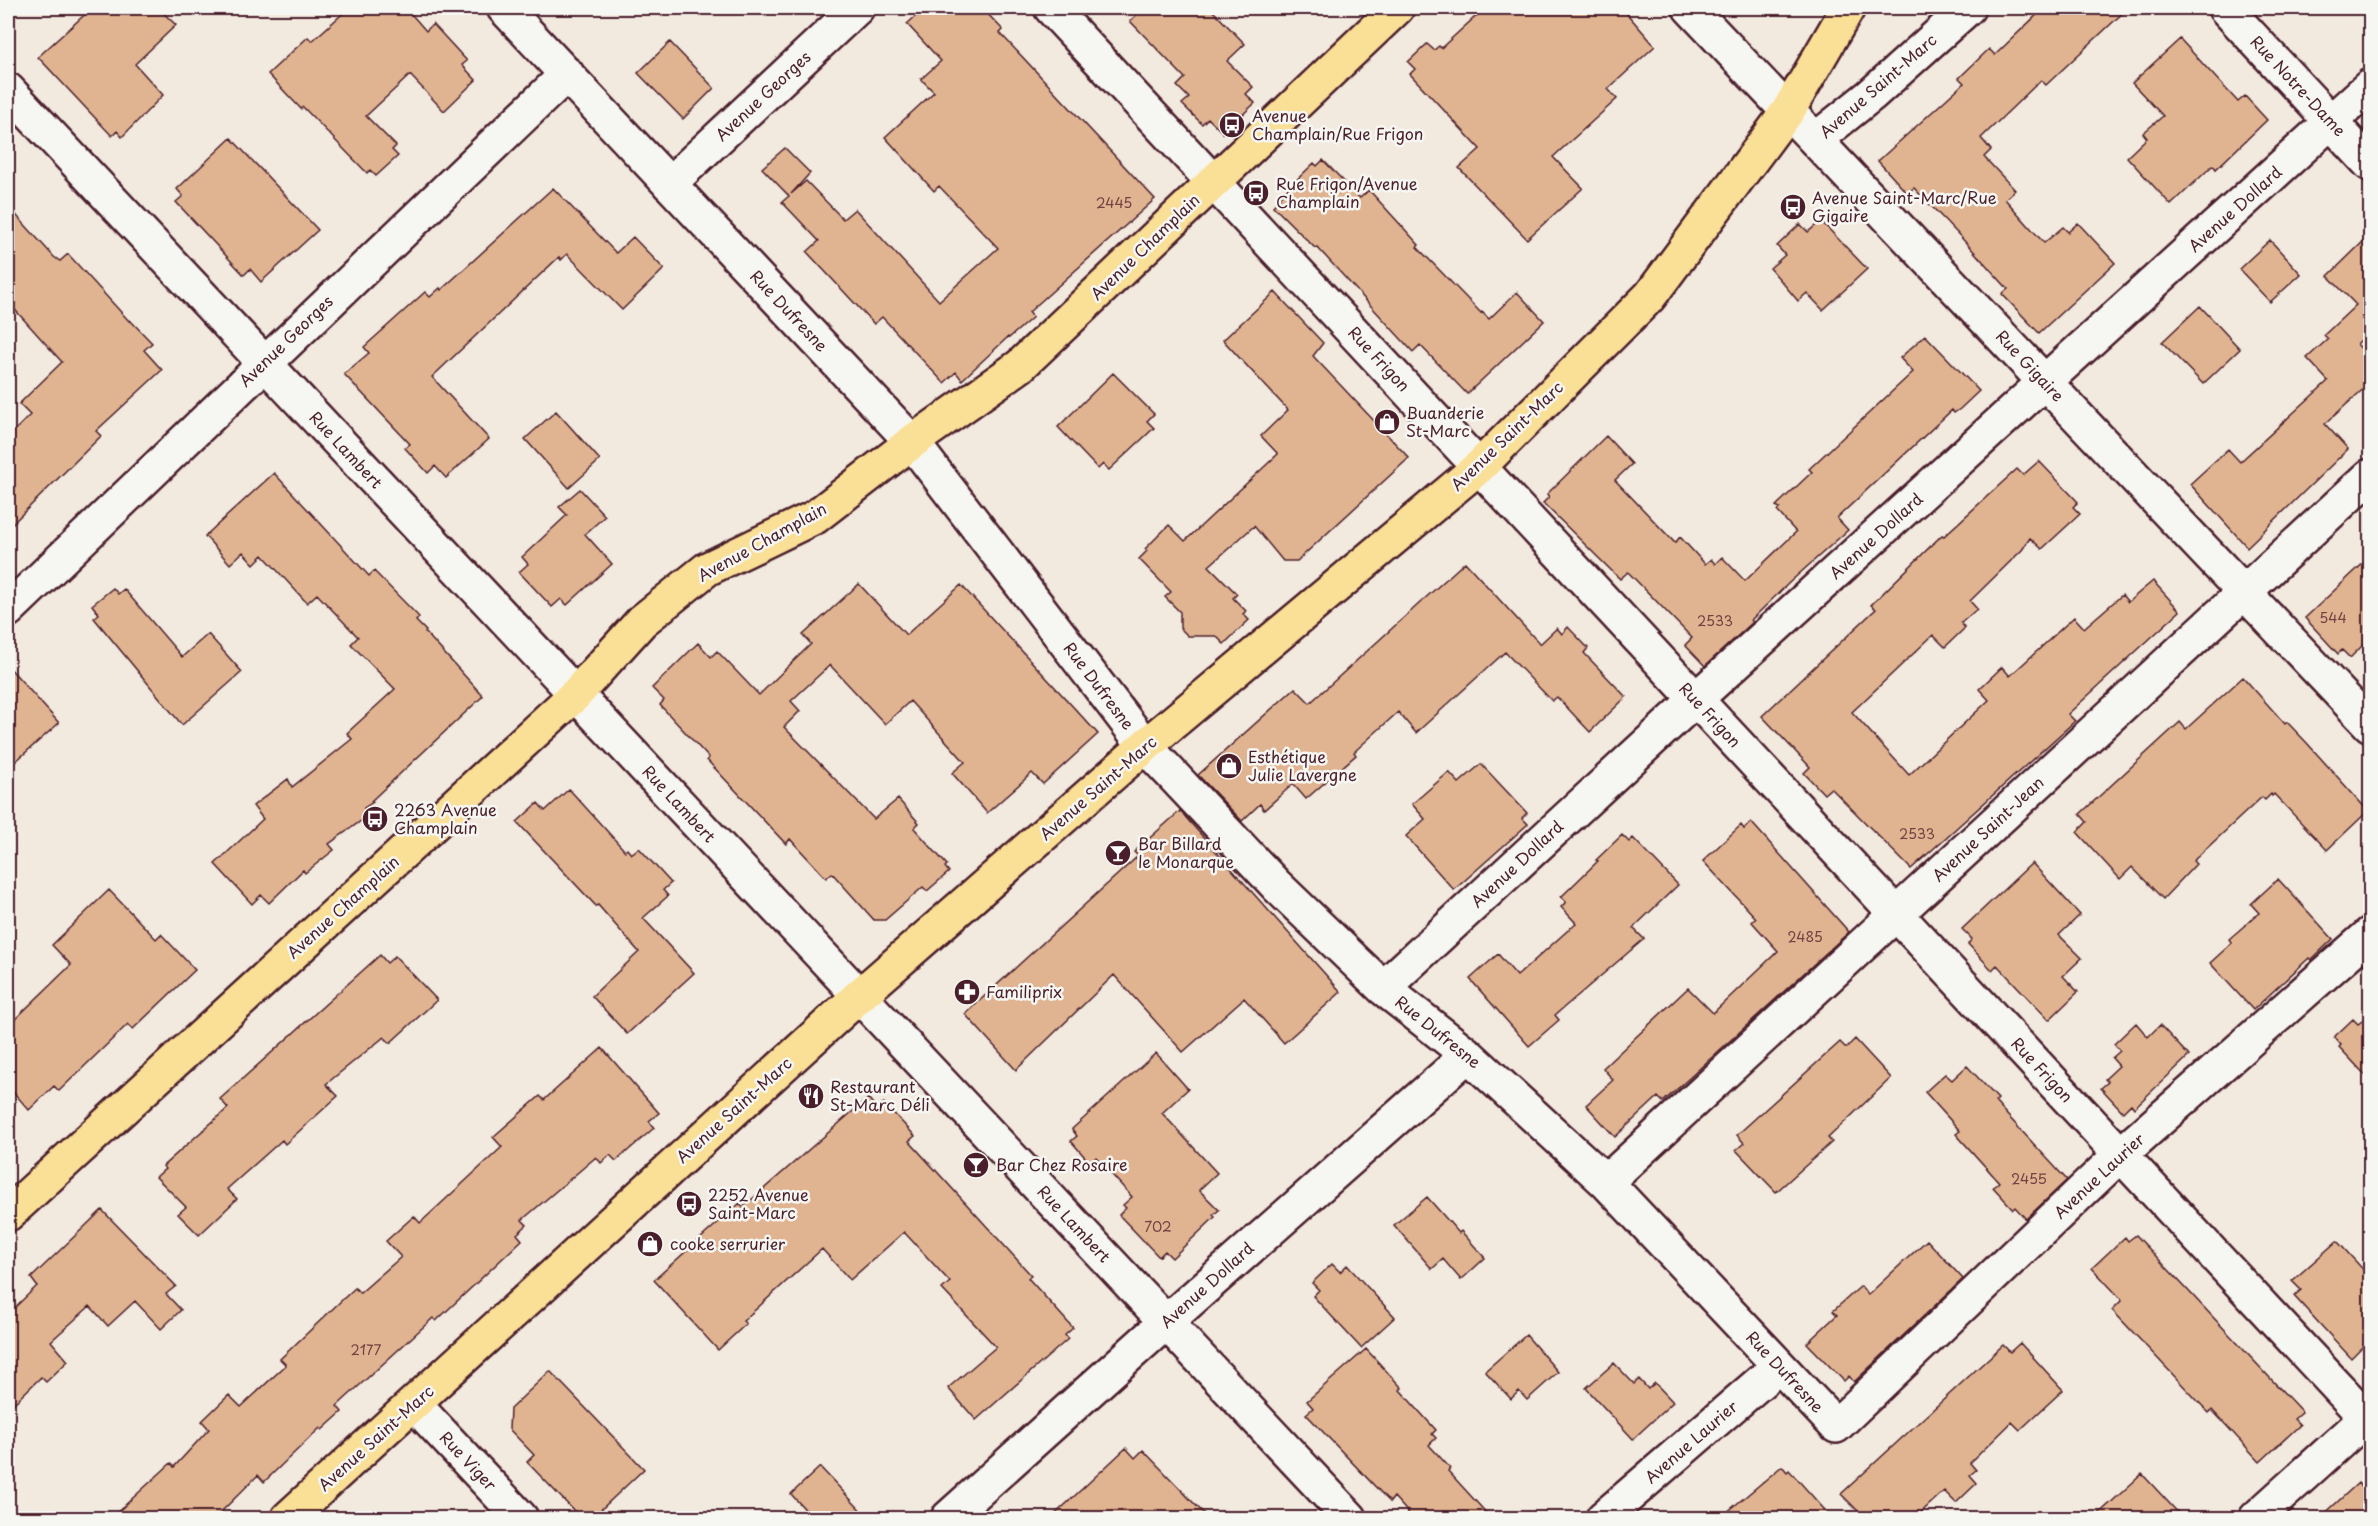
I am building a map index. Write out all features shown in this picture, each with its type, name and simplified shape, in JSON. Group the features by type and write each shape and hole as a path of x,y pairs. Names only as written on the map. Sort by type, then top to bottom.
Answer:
{"main road":[{"name":"Avenue Champlain","path":"8,1214 576,694 642,621 707,569 815,517 912,442 1020,366 1397,8"},
{"name":"Avenue Saint-Marc","path":"288,1518 859,996 1145,746 1479,467 1650,296 1788,111 1848,8"}],"street":[{"name":"Rue Dufresne","path":"504,8 912,442 1145,746 1277,886 1383,988 1468,1055 1606,1182 1836,1426"},
{"name":"Avenue Georges","path":"669,184 857,8"},
{"name":"Rue Frigon","path":"1051,8 2369,1418"},
{"name":"Rue Gigaire","path":"1690,8 2370,725"},
{"name":"Avenue Saint-Marc","path":"1815,140 1871,95 1968,8"},
{"name":"Rue Notre-Dame","path":"2225,8 2370,164"},
{"name":"Avenue Georges","path":"8,610 264,362 567,74"},
{"name":"Avenue Dollard","path":"1383,988 1696,699 2370,86"},
{"name":"Rue Lambert","path":"8,90 1350,1518"},
{"name":"Avenue Saint-Jean","path":"1606,1182 2370,476"},
{"name":"Avenue Laurier","path":"1836,1426 2121,1154 2370,934"},
{"name":"Avenue Dollard","path":"948,1518 1468,1055"},
{"name":"Avenue Laurier","path":"1603,1518 1779,1366"},
{"name":"Rue Viger","path":"414,1404 521,1518"},
{"path":"2256,1518 2369,1418"}],"building":[{"path":"92,8 158,8 176,25 135,64 163,95 122,137 117,131 112,136 38,57"},
{"path":"349,8 406,8 426,31 433,24 467,61 462,65 476,80 444,111 410,75 366,116 396,146 392,150 398,156 376,176 370,170 367,173 268,74 308,37 312,41"},
{"path":"925,8 982,8 1003,30 1000,33 1155,199 1029,312 1033,317 962,380 956,372 944,383 882,317 874,324 807,252 819,241 782,202 789,196 762,168 785,148 810,173 791,194 806,181 843,219 855,209 939,301 998,248 939,186 934,191 885,137 934,92 921,79 941,61 907,24"},
{"path":"1144,8 1210,8 1245,44 1227,61 1253,87 1246,94 1255,103 1223,133 1208,118 1202,124 1182,104 1189,98 1177,86 1185,78 1130,21"},
{"path":"1485,8 1622,8 1655,46 1608,89 1617,99 1553,157 1583,188 1527,239 1459,168 1480,149 1410,74 1415,69 1408,62 1427,44 1434,50 1439,46 1441,48"},
{"path":"2044,8 2128,8 2046,85 2041,80 1981,138 1991,150 1984,157 2015,190 2005,199 2044,243 2063,227 2068,232 2078,223 2115,263 2039,333 2002,294 2008,289 1957,233 1914,188 1907,193 1878,161 1964,83 1959,78 1989,49 1995,55"},
{"path":"2180,39 2238,102 2245,96 2267,120 2216,169 2213,165 2171,205 2127,157 2147,138 2143,133 2163,116 2132,83"},
{"path":"670,42 714,88 683,119 638,73"},
{"path":"231,138 318,230 261,282 250,269 244,275 176,202 183,196 177,189"},
{"path":"1323,160 1360,198 1369,190 1419,245 1417,247 1489,319 1517,292 1544,321 1467,394 1420,345 1413,352 1317,247 1315,248 1273,206 1280,199 1279,197 1314,163 1317,166"},
{"path":"553,188 616,253 633,237 664,269 622,310 567,254 561,260 559,257 432,377 489,439 446,478 435,466 428,473 405,448 410,444 344,374 369,353 364,347 425,292 430,297 440,288 441,290"},
{"path":"8,206 54,257 60,261 68,254 152,343 144,350 162,370 96,431 101,436 8,528 8,437 30,415 19,404 62,362 8,302"},
{"path":"1821,221 1867,269 1823,310 1807,293 1798,301 1770,268 1785,255 1777,246 1800,224 1808,232"},
{"path":"2370,235 2370,331 2357,344 2370,358 2370,383 2325,424 2348,449 2247,547 2190,484 2228,449 2240,462 2328,381 2307,358 2328,339 2324,335 2356,305 2328,276"},
{"path":"2270,240 2301,274 2270,302 2239,269"},
{"path":"1275,292 1323,343 1313,356 1409,458 1297,561 1283,561 1254,526 1209,566 1237,594 1233,598 1246,611 1243,614 1249,620 1224,644 1216,636 1188,636 1180,628 1180,612 1165,597 1171,592 1139,559 1147,551 1145,549 1169,525 1185,541 1278,454 1261,436 1288,410 1223,340"},
{"path":"2200,306 2240,349 2203,384 2162,342"},
{"path":"1925,335 1979,391 1960,409 1954,413 1952,410 1837,518 1848,530 1790,582 1751,620 1753,622 1705,666 1685,645 1692,638 1628,572 1620,579 1543,503 1549,497 1547,494 1606,436 1632,464 1615,480 1675,543 1680,537 1705,564 1711,559 1715,564 1722,557 1745,581 1796,532 1777,511 1780,508 1776,506 1812,472 1809,469 1913,372 1900,358"},
{"path":"1113,373 1154,414 1147,421 1154,428 1109,470 1103,464 1098,469 1058,427"},
{"path":"556,411 600,460 569,488 525,439"},
{"path":"2039,461 2078,502 2073,507 2080,514 2042,549 2030,538 2022,550 1970,601 1977,609 1961,623 1965,628 1945,647 1933,635 1852,712 1909,775 1989,700 1979,689 2002,667 2010,676 2074,617 2084,628 2122,595 2128,602 2153,581 2180,611 2068,714 2075,721 1911,869 1831,788 1824,794 1804,773 1810,767 1762,716 1876,609 1871,605 1942,535 1944,536 2017,469 2023,475"},
{"path":"274,473 369,576 374,571 419,617 416,621 483,696 364,808 369,815 329,844 334,850 305,873 303,870 269,903 261,895 252,904 215,864 263,819 253,806 288,779 292,787 352,739 347,733 395,689 351,644 358,637 317,594 307,603 263,555 254,564 243,552 230,564 205,536"},
{"path":"580,489 605,516 585,534 612,564 567,605 561,599 552,607 519,572 528,564 522,557 567,515 559,507"},
{"path":"2370,557 2370,638 2350,658 2342,650 2338,654 2305,618"},
{"path":"1465,562 1540,644 1557,628 1562,634 1568,627 1588,648 1584,653 1626,697 1590,732 1557,697 1552,701 1505,652 1416,733 1398,712 1354,752 1356,755 1306,799 1293,784 1264,810 1260,804 1242,821 1198,775 1295,688 1310,703"},
{"path":"859,584 906,635 961,585 1098,734 1043,784 1032,773 987,813 952,773 965,762 910,701 885,724 830,665 791,701 800,711 784,727 874,819 898,799 919,823 914,828 947,865 945,867 949,872 927,891 923,887 885,920 874,920 832,873 826,878 790,839 786,844 707,760 709,758 660,705 664,700 652,688 698,643 711,657 717,651 759,695 811,644 803,635"},
{"path":"113,588 118,594 124,589 182,657 208,634 242,672 182,725 94,618 99,614 92,605"},
{"path":"8,666 59,723 8,768"},
{"path":"2243,677 2368,811 2327,850 2274,794 2272,796 2271,794 2265,800 2262,797 2193,861 2196,864 2163,899 2132,867 2120,879 2077,832 2087,822 2080,814 2180,722 2186,729"},
{"path":"1481,764 1527,813 1522,818 1528,824 1454,890 1406,836 1425,819 1412,804 1449,772 1459,783"},
{"path":"569,789 625,851 627,849 631,854 639,848 671,883 663,890 668,896 643,918 694,973 627,1034 592,996 639,952 598,905 596,906 517,822 538,803 545,811"},
{"path":"1180,811 1341,992 1284,1043 1244,998 1183,1052 1114,975 1016,1070 965,1014 1138,856 1134,852"},
{"path":"1751,822 1849,932 1663,1102 1658,1097 1615,1137 1586,1105 1613,1080 1603,1068 1688,988 1713,1013 1778,951 1752,922 1756,918 1703,861 1741,825 1744,829"},
{"path":"1622,835 1629,842 1633,838 1678,885 1633,928 1644,939 1555,1015 1559,1020 1529,1046 1470,979 1498,954 1517,976 1576,923 1561,907 1566,902 1561,897"},
{"path":"2032,863 2080,915 2059,935 2082,958 2063,976 2078,992 2049,1020 1997,965 1992,970 1968,944 1972,939 1962,929"},
{"path":"2278,879 2333,939 2253,1010 2210,963 2232,943 2229,939 2259,913 2251,904"},
{"path":"109,890 156,939 161,934 195,970 133,1029 128,1024 59,1091 54,1086 29,1110 8,1086 8,1026 71,965 52,945"},
{"path":"380,955 387,963 395,956 437,1000 390,1043 384,1037 326,1084 338,1096 285,1144 282,1140 227,1189 237,1199 199,1235 178,1214 186,1207 156,1177 165,1169 163,1166 228,1108 220,1099"},
{"path":"2370,1015 2370,1080 2339,1047 2341,1045 2334,1037 2353,1019 2358,1024"},
{"path":"2136,1023 2148,1037 2160,1025 2189,1056 2134,1108 2131,1104 2123,1112 2101,1088 2108,1082 2105,1079 2119,1066 2112,1058 2120,1051 2114,1044"},
{"path":"1855,1039 1891,1078 1828,1138 1832,1142 1776,1192 1736,1150 1744,1143 1737,1135 1840,1042 1846,1048"},
{"path":"602,1048 659,1113 649,1121 654,1128 616,1161 610,1155 601,1163 596,1157 522,1220 527,1225 517,1234 522,1240 436,1321 433,1318 337,1406 342,1412 322,1430 320,1428 264,1482 258,1475 215,1518 111,1518 171,1463 174,1467 209,1429 202,1421 229,1395 241,1407 286,1365 280,1359 342,1300 355,1288 360,1293 401,1257 386,1241 414,1216 420,1223 502,1147 493,1137 540,1096 544,1100"},
{"path":"1156,1053 1188,1089 1162,1113 1217,1173 1199,1190 1219,1210 1213,1215 1215,1217 1172,1258 1165,1251 1159,1257 1119,1215 1126,1208 1123,1205 1132,1197 1096,1157 1090,1163 1071,1141 1077,1136 1072,1129"},
{"path":"1967,1066 1998,1099 1995,1102 2067,1180 2026,1219 2015,1207 2013,1209 1993,1187 1999,1182 1956,1134 1960,1131 1925,1092 1945,1074 1952,1080"},
{"path":"868,1098 877,1109 884,1103 915,1136 909,1141 1031,1275 1028,1278 1073,1328 1065,1335 1068,1339 976,1420 948,1388 996,1347 942,1289 950,1282 904,1232 850,1280 822,1249 743,1321 746,1324 718,1350 654,1280 740,1203 743,1207"},
{"path":"1427,1197 1485,1258 1461,1280 1443,1259 1432,1269 1394,1225"},
{"path":"102,1210 176,1286 166,1294 181,1310 161,1329 135,1301 108,1326 90,1306 51,1341 68,1361 46,1382 41,1377 8,1409 8,1314 37,1286 31,1278"},
{"path":"2136,1235 2302,1412 2294,1419 2300,1425 2260,1462 2212,1410 2209,1413 2112,1310 2122,1300 2092,1268 2125,1237 2128,1241"},
{"path":"1927,1240 1963,1279 1854,1382 1849,1376 1844,1381 1807,1343 1837,1315 1833,1311 1861,1286 1868,1295"},
{"path":"2337,1241 2370,1277 2370,1339 2351,1358 2294,1296 2301,1290 2292,1281"},
{"path":"1332,1264 1340,1272 1347,1265 1395,1317 1361,1348 1313,1296 1319,1290 1312,1283"},
{"path":"1526,1335 1558,1372 1527,1400 1519,1391 1511,1399 1485,1371"},
{"path":"2020,1343 2063,1390 2020,1430 2012,1422 1970,1463 1976,1470 1970,1475 1977,1483 1956,1503 1944,1491 1915,1518 1865,1518 1841,1494 2003,1345 2010,1352"},
{"path":"1366,1349 1436,1430 1432,1434 1436,1438 1429,1445 1450,1468 1448,1471 1491,1518 1413,1518 1394,1497 1390,1502 1306,1414 1313,1408 1307,1401"},
{"path":"1614,1363 1634,1384 1639,1379 1648,1389 1655,1383 1673,1402 1633,1439 1586,1388"},
{"path":"550,1371 644,1469 592,1518 581,1518 527,1462 534,1455 509,1429 510,1409"},
{"path":"1126,1448 1135,1458 1143,1450 1208,1518 1051,1518"},
{"path":"1782,1466 1787,1472 1789,1470 1832,1518 1720,1518"},
{"path":"820,1467 868,1518 813,1518 791,1494"},
{"path":"2142,1474 2183,1518 2094,1518"},
{"path":"2358,1483 2370,1496 2370,1518 2320,1518"}],"place":[{"name":"Avenue Champlain/Rue Frigon","path":"1232,125"},
{"name":"Rue Frigon/Avenue Champlain","path":"1256,193"},
{"name":"Avenue Saint-Marc/Rue Gigaire","path":"1793,207"},
{"name":"Buanderie St-Marc","path":"1387,422"},
{"name":"Esthétique Julie Lavergne","path":"1229,766"},
{"name":"2263 Avenue Champlain","path":"375,819"},
{"name":"Bar Billard le Monarque","path":"1118,853"},
{"name":"Familiprix","path":"967,992"},
{"name":"Restaurant St-Marc Déli","path":"811,1096"},
{"name":"Bar Chez Rosaire","path":"976,1165"},
{"name":"2252 Avenue Saint-Marc","path":"689,1204"},
{"name":"cooke serrurier","path":"650,1244"}]}
